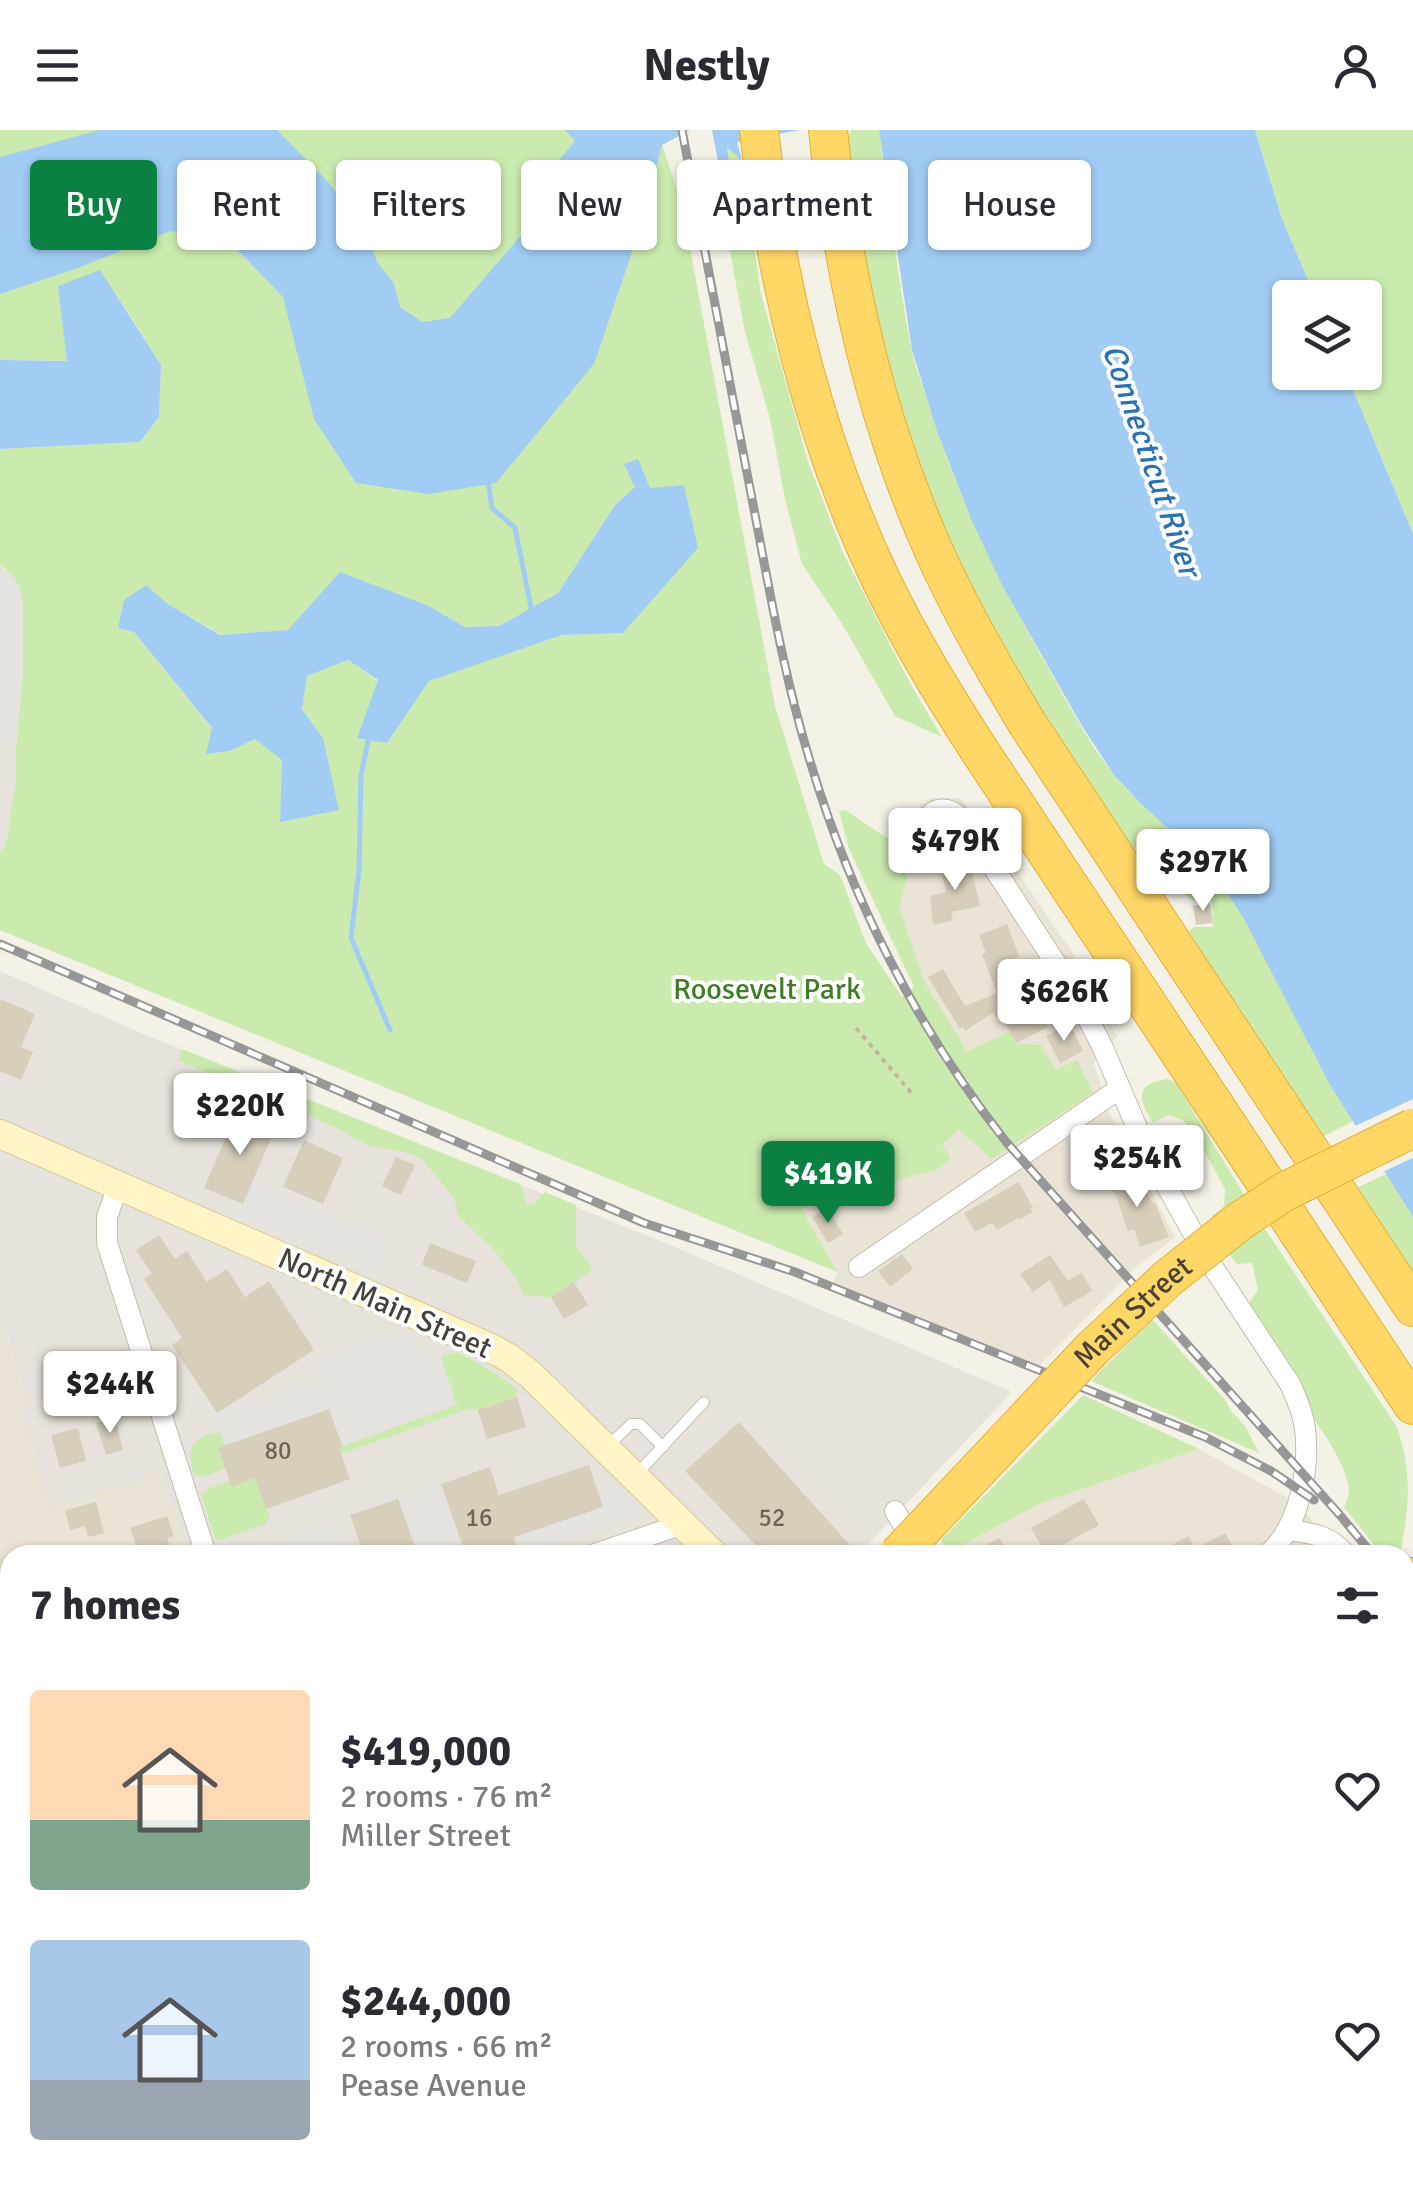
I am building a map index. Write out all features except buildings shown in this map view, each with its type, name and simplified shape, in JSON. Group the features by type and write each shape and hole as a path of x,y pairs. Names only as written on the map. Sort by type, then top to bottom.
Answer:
{"highway":[{"path":"828,130 843,248 864,346 903,473 948,581 1027,723 1413,1307"},
{"path":"760,136 784,281 815,406 844,493 897,613 956,715 1413,1405"},
{"name":"Main Street","path":"907,1545 1092,1349 1166,1279 1284,1192 1413,1128"}],"street":[{"path":"980,848 1074,992 1094,1027 1146,1149 1207,1258 1297,1399 1305,1428 1306,1456 1300,1500 1278,1545"},
{"path":"859,1267 1119,1089"},
{"name":"North Main Street","path":"0,1134 509,1358 704,1545"},
{"path":"118,1186 107,1217 107,1243 203,1545"},
{"path":"895,1511 915,1545"},
{"path":"621,1545 683,1524"},
{"path":"1288,1530 1323,1535 1338,1545"}],"lane":[{"path":"635,1477 704,1402"},
{"path":"606,1449 632,1424 640,1424 663,1447"}],"path":[{"path":"856,1028 914,1096"}],"shaded area":[{"path":"0,566 16,779 6,847 0,851"},
{"path":"0,566 15,578 23,597 23,672 16,747 0,748"},
{"path":"930,798 960,798 1018,873 1083,968 1117,1037 1094,1063 1108,1110 1175,1237 1135,1268 1040,1365 833,1284 837,1272 802,1209 834,1181 863,1176 942,1145 959,1129 992,1158 1093,1093 1056,1070 967,1051 924,981 899,907 913,858 914,812"},
{"path":"0,971 146,1035 661,1241 1012,1392 867,1545 185,1545 160,1474 50,1509 22,1410 29,1407 0,1312"},
{"path":"252,1182 389,1240 375,1273 238,1214"},
{"path":"0,1312 29,1408 22,1410 160,1474 185,1545 0,1545"},
{"path":"385,1332 441,1358 457,1405 342,1445 226,1446 220,1432 211,1434 205,1418 317,1379 319,1373 309,1367 315,1357"},
{"path":"1199,1449 1302,1506 1328,1545 966,1545 1039,1504"},
{"path":"441,1484 462,1545 414,1545 398,1499"},
{"path":"616,1487 641,1513 547,1545 525,1545 521,1535 603,1508 599,1493"},
{"path":"336,1520 344,1545 269,1545"}],"green space":[{"name":"Roosevelt Park","path":"0,130 624,130 631,160 521,160 521,250 657,250 657,164 662,145 677,188 677,250 690,250 775,706 824,864 840,875 866,943 902,997 914,987 849,849 839,811 845,810 884,836 913,846 899,907 924,981 967,1051 1010,1032 1017,1043 1041,1045 1056,1070 1077,1060 1093,1093 992,1159 959,1130 942,1145 951,1158 938,1169 880,1185 856,1177 829,1186 802,1209 837,1272 0,930 0,851 6,846 16,779 23,597 6,569 0,566 0,449 140,442 159,417 161,365 122,303 67,361 0,360","holes":["637,459 650,488 623,632 562,635 428,681 387,743 378,681 348,660 307,676 302,709 323,738 280,821 283,760 255,738 230,751 134,632 118,628 124,601 146,585 168,604 221,635 288,630 429,606 465,627 499,626 558,593 615,505 636,486"]},
{"path":"851,130 879,130 883,160 850,160"},
{"path":"1255,130 1413,130 1413,534 1353,390 1382,390 1382,280 1308,280 1281,216"},
{"path":"726,146 742,160 728,160"},
{"path":"730,250 755,250 761,294 808,462 843,553 942,737 895,716 802,564 770,419 745,332"},
{"path":"863,250 896,250 913,354 940,440 981,539 1029,634 1115,776 1209,868 1240,911 1353,1121 1317,1140 1189,931 1194,927 1213,927 1212,901 1194,901 1130,844 1096,803 1005,655 937,520 903,420"},
{"path":"182,1049 520,1184 527,1205 534,1204 545,1192 576,1205 576,1245 593,1270 551,1297 524,1296 516,1278 495,1251 458,1216 454,1198 422,1159 369,1146 339,1129 178,1060"},
{"path":"1167,1079 1176,1083 1265,1229 1397,1427 1408,1491 1402,1545 1374,1545 1344,1507 1349,1487 1340,1462 1280,1366 1249,1303 1258,1290 1252,1263 1237,1264 1212,1216 1224,1206 1225,1189 1184,1121 1170,1115 1153,1122 1144,1106 1144,1089"},
{"path":"1386,1174 1413,1217 1413,1282 1350,1191"},
{"path":"1152,1319 1226,1401 1259,1453 1091,1381"},
{"path":"456,1352 505,1380 520,1392 515,1393 517,1397 478,1410 472,1408 258,1483 269,1516 266,1524 220,1540 215,1538 201,1494 456,1405 440,1358"},
{"path":"1083,1395 1199,1449 1039,1504 964,1545 943,1545 941,1540"},
{"path":"220,1431 226,1446 226,1468 204,1477 194,1475 193,1445"}],"water":[{"path":"100,130 277,130 306,160 177,160 177,232 157,237 157,160 30,160 30,250 123,250 0,294 0,157"},
{"path":"565,130 690,130 662,145 657,165 657,160 559,160 575,141"},
{"path":"712,130 799,130 737,142 742,160 727,147 729,160 718,160"},
{"name":"Connecticut River","path":"879,130 1255,130 1281,216 1308,280 1272,280 1272,390 1353,390 1413,534 1413,1217 1330,1085 1244,919 1219,880 1114,775 1002,585 937,431 912,350 897,250 908,250 908,160 884,160"},
{"path":"316,170 336,192 336,250 373,250 394,283 400,307 422,322 450,318 521,235 521,250 633,250 594,364 496,483 429,494 356,483 314,419 283,297 238,250 316,250"},
{"path":"100,270 161,365 159,417 140,442 0,449 0,360 67,361 58,286"},
{"path":"638,459 650,488 684,485 698,548 623,633 562,635 429,681 387,743 357,738 378,680 348,660 307,676 302,709 323,738 339,810 280,822 282,760 255,739 230,751 206,754 212,728 134,632 118,628 124,600 146,585 168,604 220,635 288,630 340,572 429,606 465,627 499,626 558,593 615,505 635,487 624,464"}],"pier":[{"path":"1413,1099 1413,1158 1380,1173 1351,1128"}],"waterway":[{"path":"488,481 492,508 515,528 532,612"},
{"path":"369,737 361,775 359,870 351,938 390,1030"}],"railway":[{"path":"682,130 791,690 827,812 890,961 944,1055 1007,1143 1365,1545"},
{"path":"0,944 644,1223 795,1272 1205,1437 1271,1471 1314,1500"}]}
